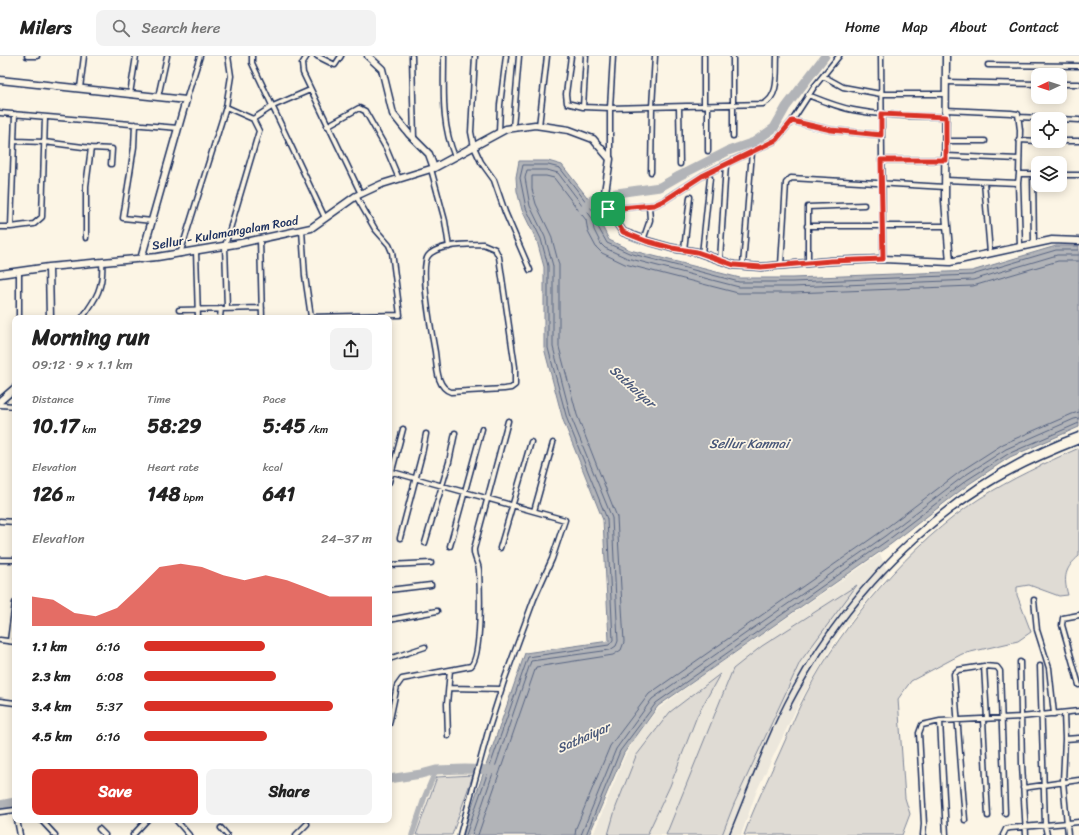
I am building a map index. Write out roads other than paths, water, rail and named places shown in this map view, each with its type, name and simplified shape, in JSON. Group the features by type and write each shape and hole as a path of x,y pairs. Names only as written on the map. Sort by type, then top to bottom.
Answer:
{"main road":[{"path":"946,56 945,184 950,262"},
{"path":"372,58 382,69 394,114 414,139 429,154 432,169"},
{"path":"0,80 186,100 141,259"},
{"name":"Sellur - Kulamangalam Road","path":"0,274 50,267 180,254 311,228 358,195 399,179 432,169 506,129 539,126 569,130 593,139 610,159"},
{"path":"610,159 605,192 607,207 623,232 643,240 702,254 734,265 761,267 883,259 950,262 1052,240 1079,240"},
{"path":"50,267 50,315"},
{"path":"0,401 12,391"}],"street":[{"path":"27,56 37,56"},
{"path":"80,88 84,56"},
{"path":"130,94 136,56"},
{"path":"158,97 166,56"},
{"path":"186,100 200,56"},
{"path":"180,254 226,107 232,76 228,56"},
{"path":"252,56 252,63 325,218"},
{"path":"307,56 302,68 310,90 375,229 389,245 392,252 400,315 392,315"},
{"path":"317,56 332,65 337,63 341,56"},
{"path":"412,56 414,139"},
{"path":"444,56 445,124 448,141 455,157"},
{"path":"475,56 471,132 474,147 481,162 494,180 505,212 530,270"},
{"path":"499,133 500,105 506,56"},
{"path":"513,128 519,56"},
{"path":"539,126 547,56"},
{"path":"571,56 566,99 567,103 570,105 583,107 610,108 763,104 769,102 773,96 777,56"},
{"path":"583,107 586,56"},
{"path":"610,159 612,56"},
{"path":"651,172 652,107 655,56"},
{"path":"704,56 708,151"},
{"path":"733,56 733,136"},
{"path":"607,207 649,206 665,200 702,176 776,140 792,121 808,96 839,56"},
{"path":"881,56 881,183 883,259"},
{"path":"988,65 1079,66"},
{"path":"823,76 843,87 881,94 946,94"},
{"path":"946,82 1031,84"},
{"path":"1067,84 1079,84"},
{"path":"253,119 273,106 310,90"},
{"path":"808,96 836,106 881,114 1011,113 1018,114 1019,117 1079,120"},
{"path":"679,106 680,164"},
{"path":"226,107 253,119 259,131 225,246 227,308"},
{"path":"327,126 359,108 365,111 386,148 399,179"},
{"path":"0,113 178,128"},
{"path":"11,227 15,114"},
{"path":"0,227 34,224 42,217 45,117"},
{"path":"1019,117 1018,183 1020,247"},
{"path":"792,121 831,130 881,135"},
{"path":"135,124 134,147 123,218 152,221"},
{"path":"1019,140 1031,141"},
{"path":"15,141 44,142 112,149 111,164"},
{"path":"946,141 985,141"},
{"path":"1067,141 1079,141"},
{"path":"86,238 86,186 91,148"},
{"path":"743,265 752,152"},
{"path":"881,160 946,158 1019,159"},
{"path":"720,260 726,164"},
{"path":"432,169 445,221 449,247"},
{"path":"1019,174 1031,174"},
{"path":"1067,175 1079,175"},
{"path":"702,254 710,178"},
{"path":"781,265 786,183 788,180 795,178 881,183 1018,183"},
{"path":"984,182 990,253"},
{"path":"1033,192 1034,244"},
{"path":"684,250 690,197"},
{"path":"808,263 807,210 809,206 864,205"},
{"path":"643,240 650,220 649,206"},
{"path":"807,226 947,226"},
{"path":"302,230 305,276 311,315"},
{"path":"260,239 262,315"},
{"path":"483,244 495,249 499,257 516,378 515,385 510,388 451,392 446,390 442,385 438,372 428,309 424,265 428,256 433,252 449,247 483,244"},
{"path":"196,251 198,315"},
{"path":"84,315 95,300 101,287 103,275 102,262"},
{"path":"19,272 19,315"},
{"path":"220,315 221,308"},
{"path":"179,310 262,308"},
{"path":"0,405 12,406"},
{"path":"392,711 399,682 406,678 471,666 476,659 480,620 480,580 479,565 473,553 508,421"},
{"path":"392,465 403,429"},
{"path":"450,546 482,429"},
{"path":"424,543 449,462 455,433"},
{"path":"400,538 426,434"},
{"path":"500,548 530,442"},
{"path":"534,511 553,443"},
{"path":"392,472 487,497 565,520 552,559 534,599 501,689 460,835"},
{"path":"0,521 12,522"},
{"path":"0,560 12,560"},
{"path":"392,565 431,563"},
{"path":"392,590 431,585"},
{"path":"1034,600 1037,630 1049,668 1054,714"},
{"path":"392,619 437,611"},
{"path":"1079,615 1063,618 1062,624 1079,685"},
{"path":"0,640 12,642"},
{"path":"392,658 425,647"},
{"path":"1020,662 1024,827 1026,835"},
{"path":"984,666 988,816"},
{"path":"965,820 955,672 958,670 984,666 999,668 1005,813"},
{"path":"1040,666 1045,824 1047,835"},
{"path":"448,736 447,704 450,670"},
{"path":"449,688 501,689"},
{"path":"0,701 12,703"},
{"path":"923,835 924,824 919,733 922,725 940,721 1021,717 1079,711"},
{"path":"1064,713 1065,739 1063,781 1068,835"},
{"path":"940,721 946,835"},
{"path":"1065,739 1079,738"},
{"path":"1023,788 1063,781 1079,780"},
{"path":"0,812 12,810"},
{"path":"1003,835 1006,829 1045,824 1079,822"},
{"path":"18,823 20,835"},
{"path":"44,823 55,835"},
{"path":"133,835 144,823"},
{"path":"179,823 189,835"},
{"path":"296,835 307,824"},
{"path":"221,828 227,835"},
{"path":"99,829 105,835"}],"water":[{"name":"Sellur Kanmai","path":"519,161 548,161 562,165 601,215 602,226 609,240 630,250 740,278 792,278 972,271 1056,246 1079,246 1079,427 1010,457 969,484 891,544 658,706 624,753 589,835 462,835 525,653 609,641 603,520 563,420 544,348 544,267 537,241 522,210 517,191 516,177"}],"waterway":[{"name":"Sathaiyar","path":"583,210 590,201 595,198 617,193 660,187 728,151 754,142 774,128 786,107 825,56"},
{"path":"412,835 425,796 436,770"},
{"name":"Sathaiyar","path":"392,779 436,770 495,770"},
{"name":"Sathaiyar","path":"0,805 12,803"}],"railway":[{"path":"729,835 766,744 791,691 816,649 845,608 877,570 912,535 950,503 991,475 1034,451 1079,432"},
{"path":"789,709 807,676 828,644 874,584 900,557 958,508 989,487 1033,464 1079,444"}]}
